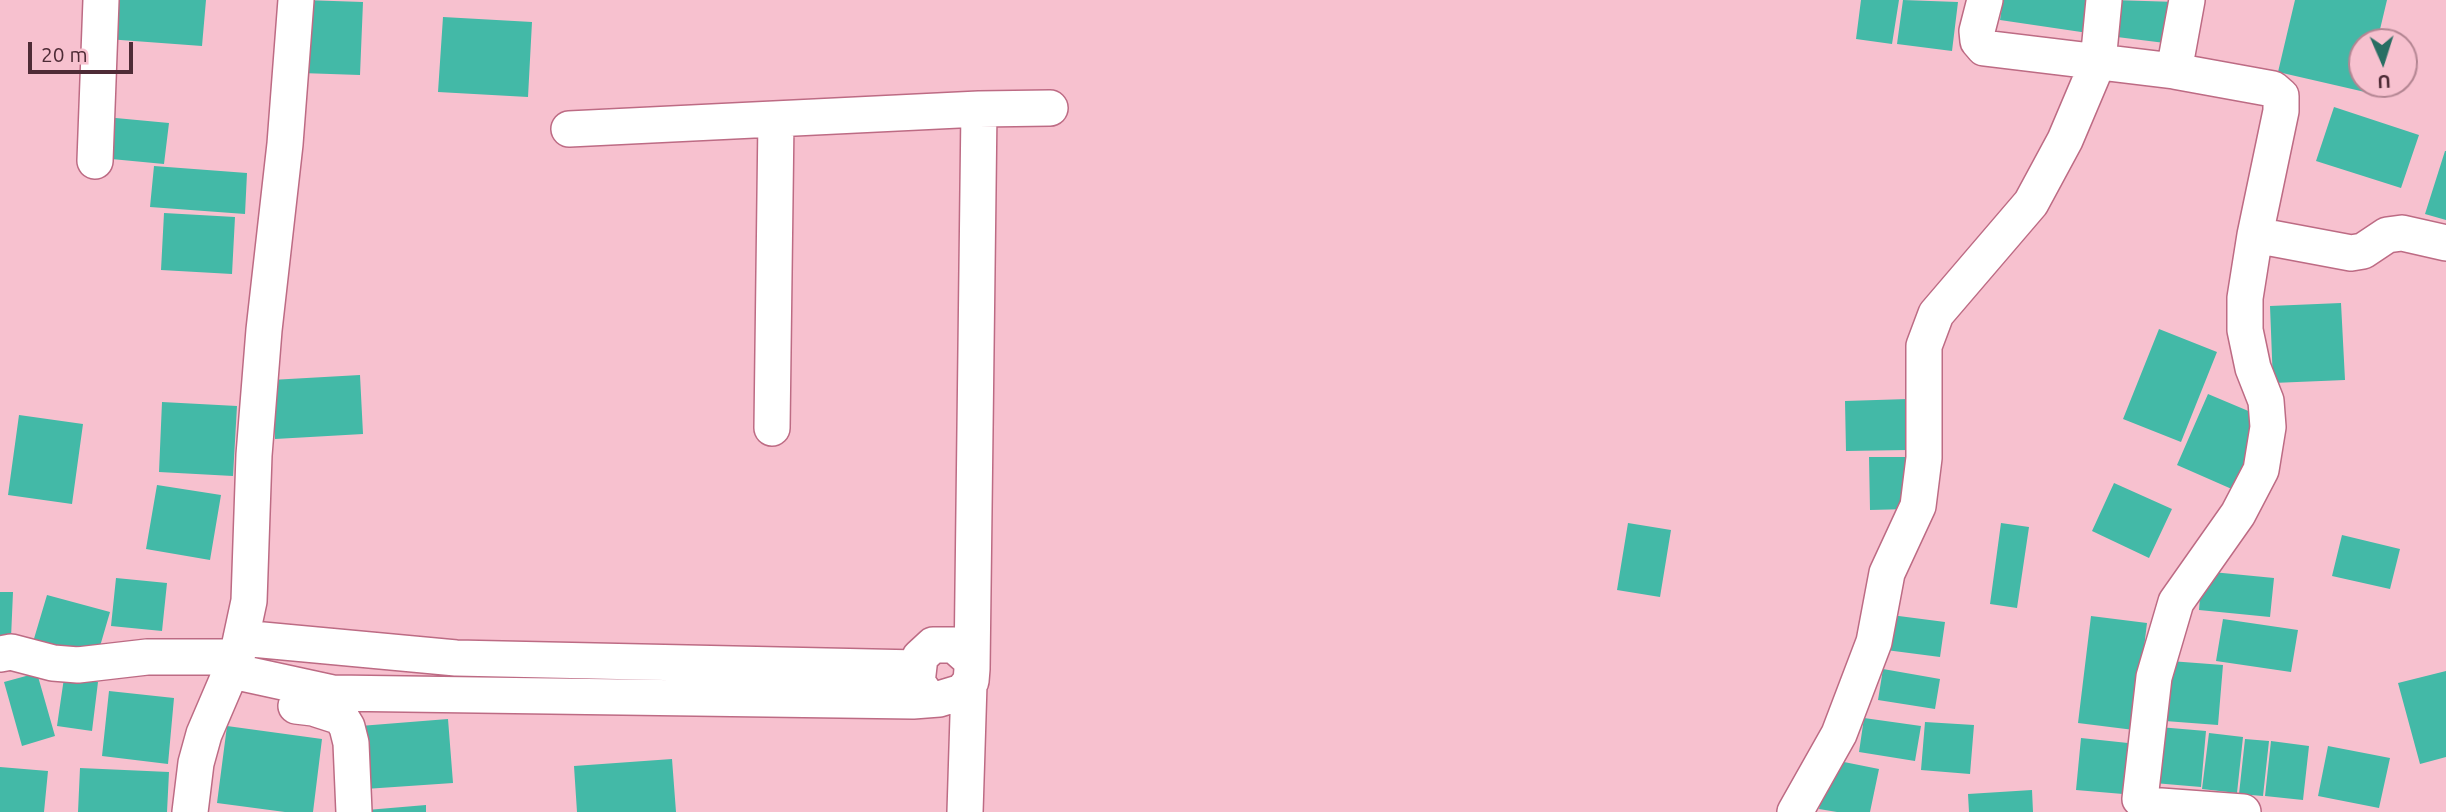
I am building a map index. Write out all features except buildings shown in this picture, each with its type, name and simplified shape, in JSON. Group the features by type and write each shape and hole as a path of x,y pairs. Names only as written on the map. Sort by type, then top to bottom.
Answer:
{"street":[{"path":"95,161 101,0"},
{"path":"190,812 196,763 204,734 233,666 249,601 254,455 264,330 285,144 296,0"},
{"path":"1985,0 1977,32 1978,41 1983,48 2174,71 2273,89 2281,96 2281,111 2245,298 2245,330 2253,368 2266,401 2268,428 2261,470 2238,513 2176,602 2154,677 2140,799 2147,805 2243,812"},
{"path":"1807,809 1874,642 1888,573 1918,506 1924,458 1924,346 1936,314 2031,203 2065,141 2098,62 2104,0"},
{"path":"2174,71 2187,0"},
{"path":"569,129 1050,108"},
{"path":"965,812 970,673 979,109"},
{"path":"772,428 776,119"},
{"path":"2255,235 2351,253 2363,251 2387,235 2402,233 2446,243"},
{"path":"933,645 954,645 970,673 962,692 939,699 925,684 920,657 933,645"},
{"path":"0,654 11,652 53,663 78,665 147,657 233,666 456,658 925,684"},
{"path":"233,666 333,693 914,701 925,684"},
{"path":"233,666 313,708 341,717 351,743 354,812"}]}
